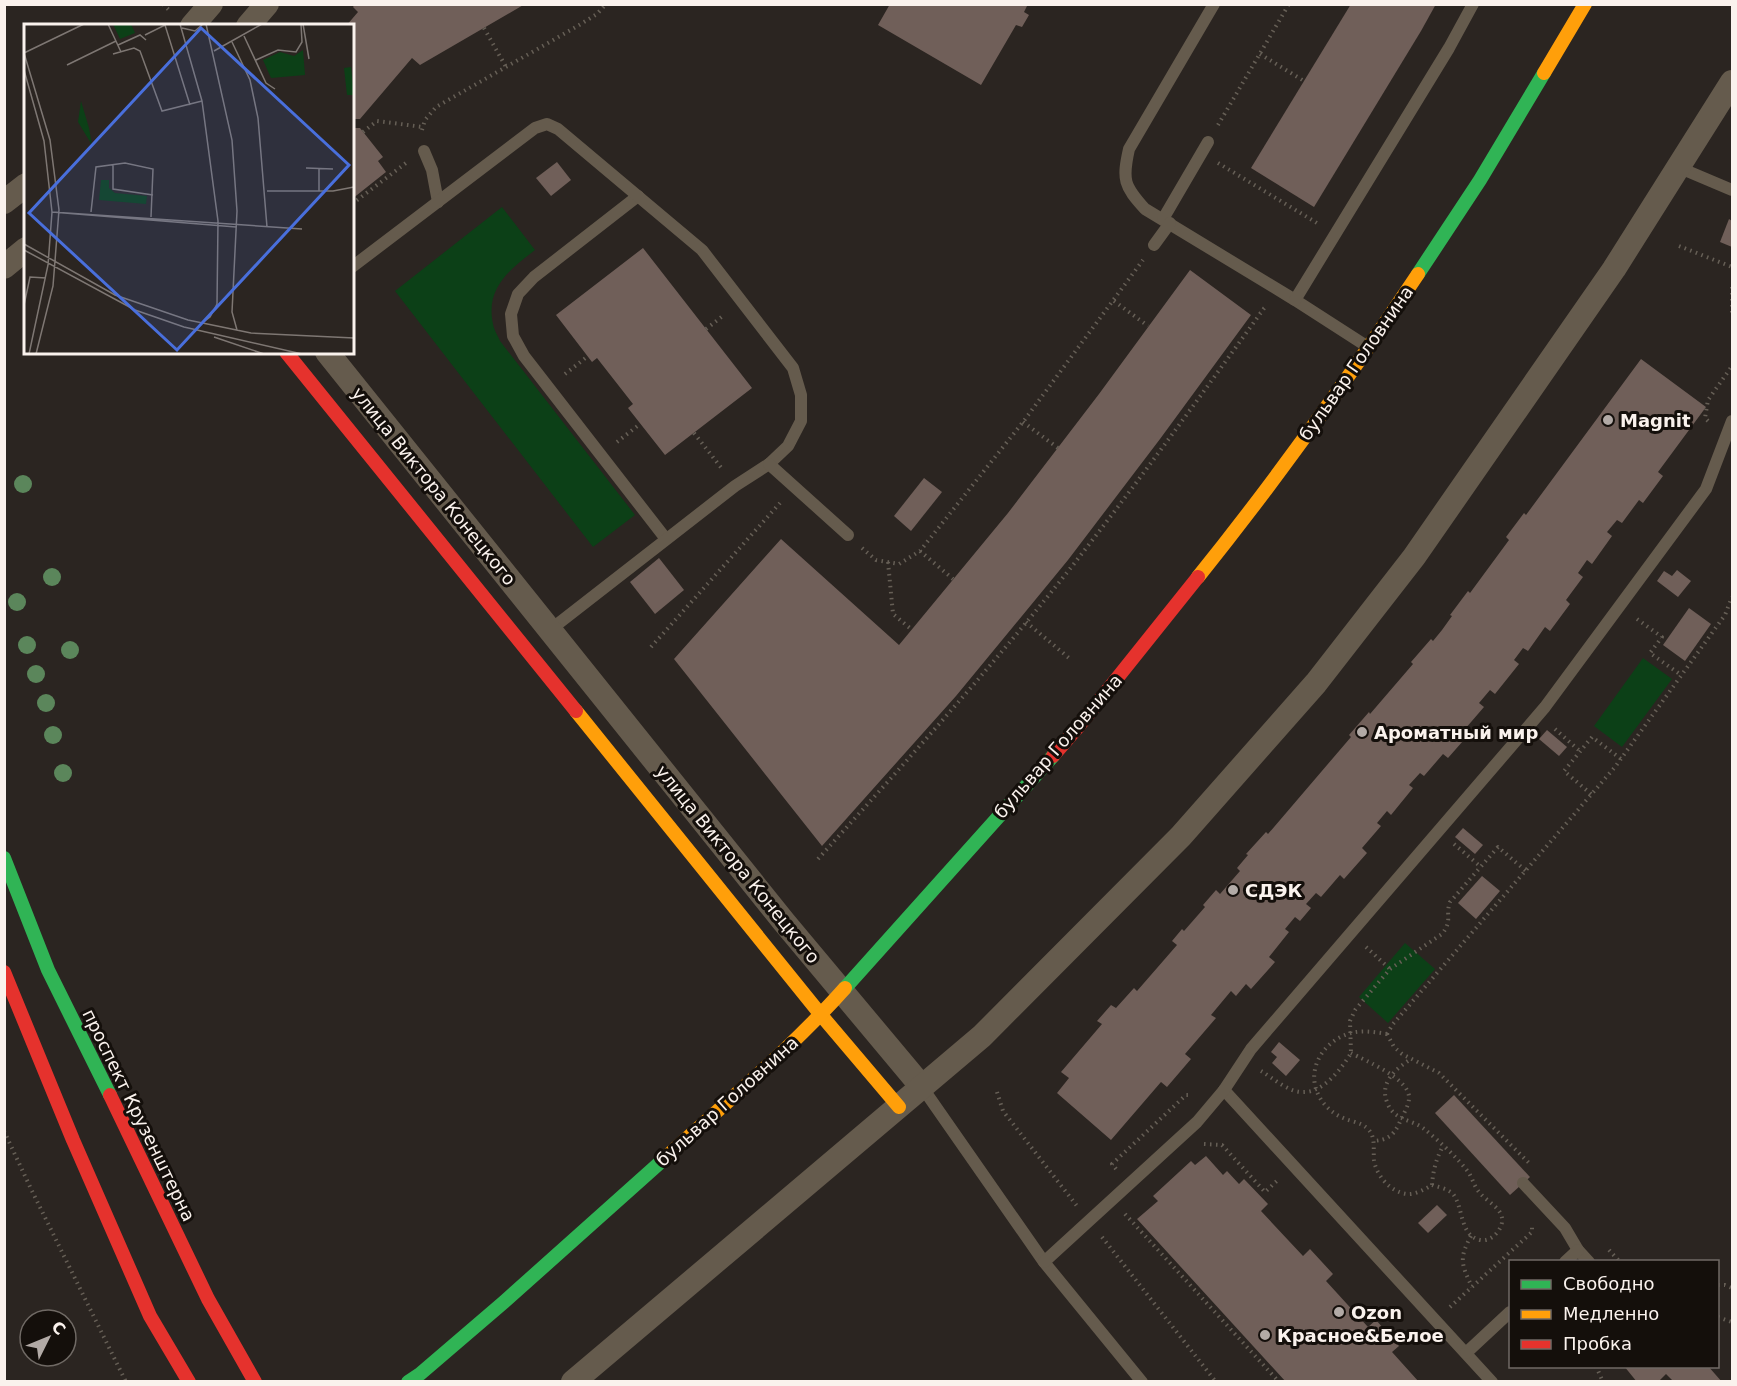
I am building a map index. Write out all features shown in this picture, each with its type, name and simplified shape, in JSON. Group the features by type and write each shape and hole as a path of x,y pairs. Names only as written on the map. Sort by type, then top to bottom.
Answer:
{"street":[{"path":"194,24 211,4"},
{"path":"250,24 267,4"},
{"name":"бульвар Головнина","path":"408,1382 504,1302 771,1063 821,1015 1078,727 1249,513 1369,348 1480,180 1585,4"},
{"path":"573,1382 982,1036 1180,836 1316,683 1414,557 1614,270 1732,82"},
{"path":"4,202 24,187"},
{"path":"4,267 24,251"},
{"name":"улица Виктора Конецкого","path":"288,354 821,1015 899,1107"},
{"name":"улица Виктора Конецкого","path":"329,354 842,992 922,1087"},
{"name":"проспект Крузенштерна","path":"4,858 48,970 208,1299 255,1382"},
{"path":"4,972 73,1140 180,1382"},
{"path":"150,1316 189,1382"}],"lane":[{"path":"1214,4 1130,149 1124,171 1130,192 1145,209 1369,348"},
{"path":"1295,300 1449,48 1473,4"},
{"path":"354,265 535,128 547,124 558,129 702,250 793,368 801,395 801,421 788,446 769,464 735,486 550,630"},
{"path":"1154,244 1205,148"},
{"path":"424,153 432,170 438,202"},
{"path":"1680,168 1732,190"},
{"path":"638,196 534,277 518,294 511,314 513,336 524,356 666,539"},
{"path":"1044,1262 1197,1122 1224,1090 1251,1049 1539,715 1706,489 1732,421"},
{"path":"769,464 848,535"},
{"name":"улица Виктора Конецкого","path":"922,1087 1044,1262 1142,1382"},
{"path":"1224,1090 1492,1382"},
{"path":"1526,1186 1565,1228 1578,1250 1587,1260"},
{"path":"1567,1260 1578,1250"},
{"path":"1466,1353 1509,1313"}],"path":[{"path":"354,202 411,159 424,153 420,135 424,120 436,107 576,27 597,14 606,4"},
{"path":"1289,4 1205,148 1335,234"},
{"path":"484,28 506,67"},
{"path":"1260,54 1304,81"},
{"path":"363,132 377,121 423,127"},
{"path":"848,535 876,560 899,564 920,551 1023,422 1154,244"},
{"path":"1679,246 1732,267"},
{"path":"1732,287 1732,313"},
{"path":"818,859 961,700 1073,565 1278,290"},
{"path":"1114,301 1149,326"},
{"path":"548,387 588,356"},
{"path":"1726,436 1705,418 1708,400 1732,366"},
{"path":"1210,371 1215,375"},
{"path":"1023,422 1058,448"},
{"path":"601,455 640,424"},
{"path":"694,433 735,486"},
{"path":"651,647 795,487"},
{"path":"1118,495 1123,499"},
{"path":"920,551 953,579"},
{"path":"888,562 893,614 911,629"},
{"path":"1388,1034 1394,1024 1621,759 1725,615 1732,597"},
{"path":"1620,606 1662,637 1650,653 1681,675"},
{"path":"1026,622 1069,658"},
{"path":"1012,628 1017,632"},
{"path":"1539,715 1581,752"},
{"path":"1591,795 1564,771 1592,737 1621,759"},
{"path":"1439,830 1481,867"},
{"path":"1244,1059 1293,1090 1305,1092 1315,1089 1332,1078 1351,1053 1350,1021 1355,1010 1390,969 1447,928 1450,903 1498,847 1526,871"},
{"path":"1350,934 1390,969"},
{"path":"1388,1034 1351,1033 1336,1039 1317,1060 1313,1076 1315,1089 1334,1114 1366,1127 1371,1133 1374,1162 1381,1178 1394,1190 1407,1194 1419,1192 1432,1185 1449,1191 1458,1203 1464,1227 1471,1236 1481,1240 1490,1238 1497,1233 1502,1223 1501,1215 1495,1206 1481,1195 1458,1159 1421,1127 1401,1119 1392,1112 1386,1101 1387,1081 1400,1066 1412,1059"},
{"path":"1388,1034 1394,1047 1402,1054 1439,1073 1534,1168"},
{"path":"1351,1053 1391,1075 1408,1089 1409,1099 1395,1132 1382,1140 1373,1141"},
{"path":"1127,1150 1179,1102"},
{"path":"4,1131 126,1382"},
{"path":"1200,1144 1222,1145 1265,1192 1270,1187"},
{"path":"1432,1185 1435,1165 1443,1146"},
{"path":"1436,1320 1532,1232 1533,1217 1516,1199 1526,1186"},
{"path":"1125,1214 1279,1382"},
{"path":"1471,1236 1463,1251 1463,1268 1472,1287"},
{"path":"1607,1248 1618,1260"},
{"path":"1597,1368 1603,1382"}],"green space":[{"path":"502,207 535,250 509,272 496,289 492,311 495,331 500,341 635,515 593,547 395,291"},
{"path":"1643,658 1672,679 1622,747 1594,726"},
{"path":"1405,943 1435,969 1388,1023 1359,997"}],"building":[{"path":"355,4 525,4 420,65 412,58 360,119 354,119 354,24 348,24 358,12 353,7"},
{"path":"890,4 1028,4 1024,12 1029,15 1022,27 1016,25 981,85 878,25"},
{"path":"1351,4 1436,4 1314,207 1251,168"},
{"path":"354,128 360,128 383,157 378,161 386,172 354,197"},
{"path":"557,162 571,180 551,196 536,178"},
{"path":"1729,219 1732,221 1732,247 1720,242"},
{"path":"643,248 752,388 665,455 628,408 633,404 597,358 592,362 556,315"},
{"path":"1190,270 1251,315 1068,560 956,696 822,846 674,659 781,539 899,645 1008,513"},
{"path":"1641,359 1706,407 1658,472 1663,476 1643,503 1639,500 1622,523 1617,520 1607,532 1612,536 1592,564 1587,560 1578,573 1583,577 1566,600 1570,604 1550,631 1545,627 1528,651 1523,648 1514,660 1519,664 1495,694 1490,690 1479,703 1484,707 1465,729 1470,733 1448,758 1443,754 1424,776 1420,773 1409,785 1413,788 1391,815 1387,811 1377,823 1381,826 1362,848 1367,853 1344,879 1340,875 1321,897 1316,893 1306,904 1311,908 1300,921 1295,917 1285,929 1289,932 1269,957 1275,962 1251,989 1246,984 1236,996 1231,991 1211,1015 1216,1018 1185,1054 1191,1059 1167,1087 1161,1082 1111,1140 1057,1093 1069,1078 1061,1072 1102,1024 1097,1021 1111,1005 1116,1008 1134,988 1137,991 1177,945 1172,941 1182,929 1184,931 1205,907 1203,905 1216,890 1220,894 1240,871 1237,868 1248,855 1246,854 1266,832 1268,834 1351,737 1349,735 1413,664 1411,662 1442,630 1452,616 1450,615 1468,591 1470,593 1509,540 1506,537 1524,513 1526,515"},
{"path":"924,478 942,492 911,531 894,516"},
{"path":"659,558 684,590 655,614 630,582"},
{"path":"1677,570 1691,581 1678,597 1657,581 1664,571 1672,576"},
{"path":"1689,608 1711,624 1685,661 1663,645"},
{"path":"1547,730 1567,747 1559,756 1539,739"},
{"path":"1463,828 1483,845 1475,854 1455,837"},
{"path":"1482,876 1500,891 1476,919 1458,903"},
{"path":"1279,1042 1300,1060 1286,1076 1272,1063 1277,1057 1271,1052"},
{"path":"1454,1095 1530,1177 1510,1195 1435,1113"},
{"path":"1206,1156 1223,1175 1227,1171 1239,1184 1244,1179 1268,1204 1261,1211 1303,1256 1310,1249 1333,1274 1326,1281 1368,1327 1376,1320 1399,1346 1392,1352 1419,1382 1286,1382 1137,1219 1158,1201 1153,1196 1191,1161 1195,1165"},
{"path":"1437,1205 1447,1215 1428,1233 1418,1223"},
{"path":"1626,1368 1710,1368 1722,1382 1674,1382 1666,1374 1658,1382 1637,1382"}],"traffic: fast":[{"path":"1418,274 1480,180 1544,73"},
{"path":"845,988 1053,756"},
{"path":"4,858 48,970 110,1095"},
{"path":"408,1382 504,1302 664,1159"}],"traffic: slow":[{"path":"1544,73 1585,4"},
{"path":"1198,577 1311,428 1418,274"},
{"path":"576,711 821,1015 899,1107"},
{"path":"664,1159 780,1055 845,988"}],"traffic: jam":[{"path":"288,354 576,711"},
{"path":"1053,756 1198,577"},
{"path":"4,972 73,1140 150,1316 189,1382"},
{"path":"110,1095 208,1299 255,1382"}],"place":[{"name":"Magnit","path":"1608,420"},
{"name":"Ароматный мир","path":"1362,732"},
{"name":"СДЭК","path":"1233,890"},
{"name":"Ozon","path":"1339,1312"},
{"name":"Красное&Белое","path":"1265,1335"}]}
